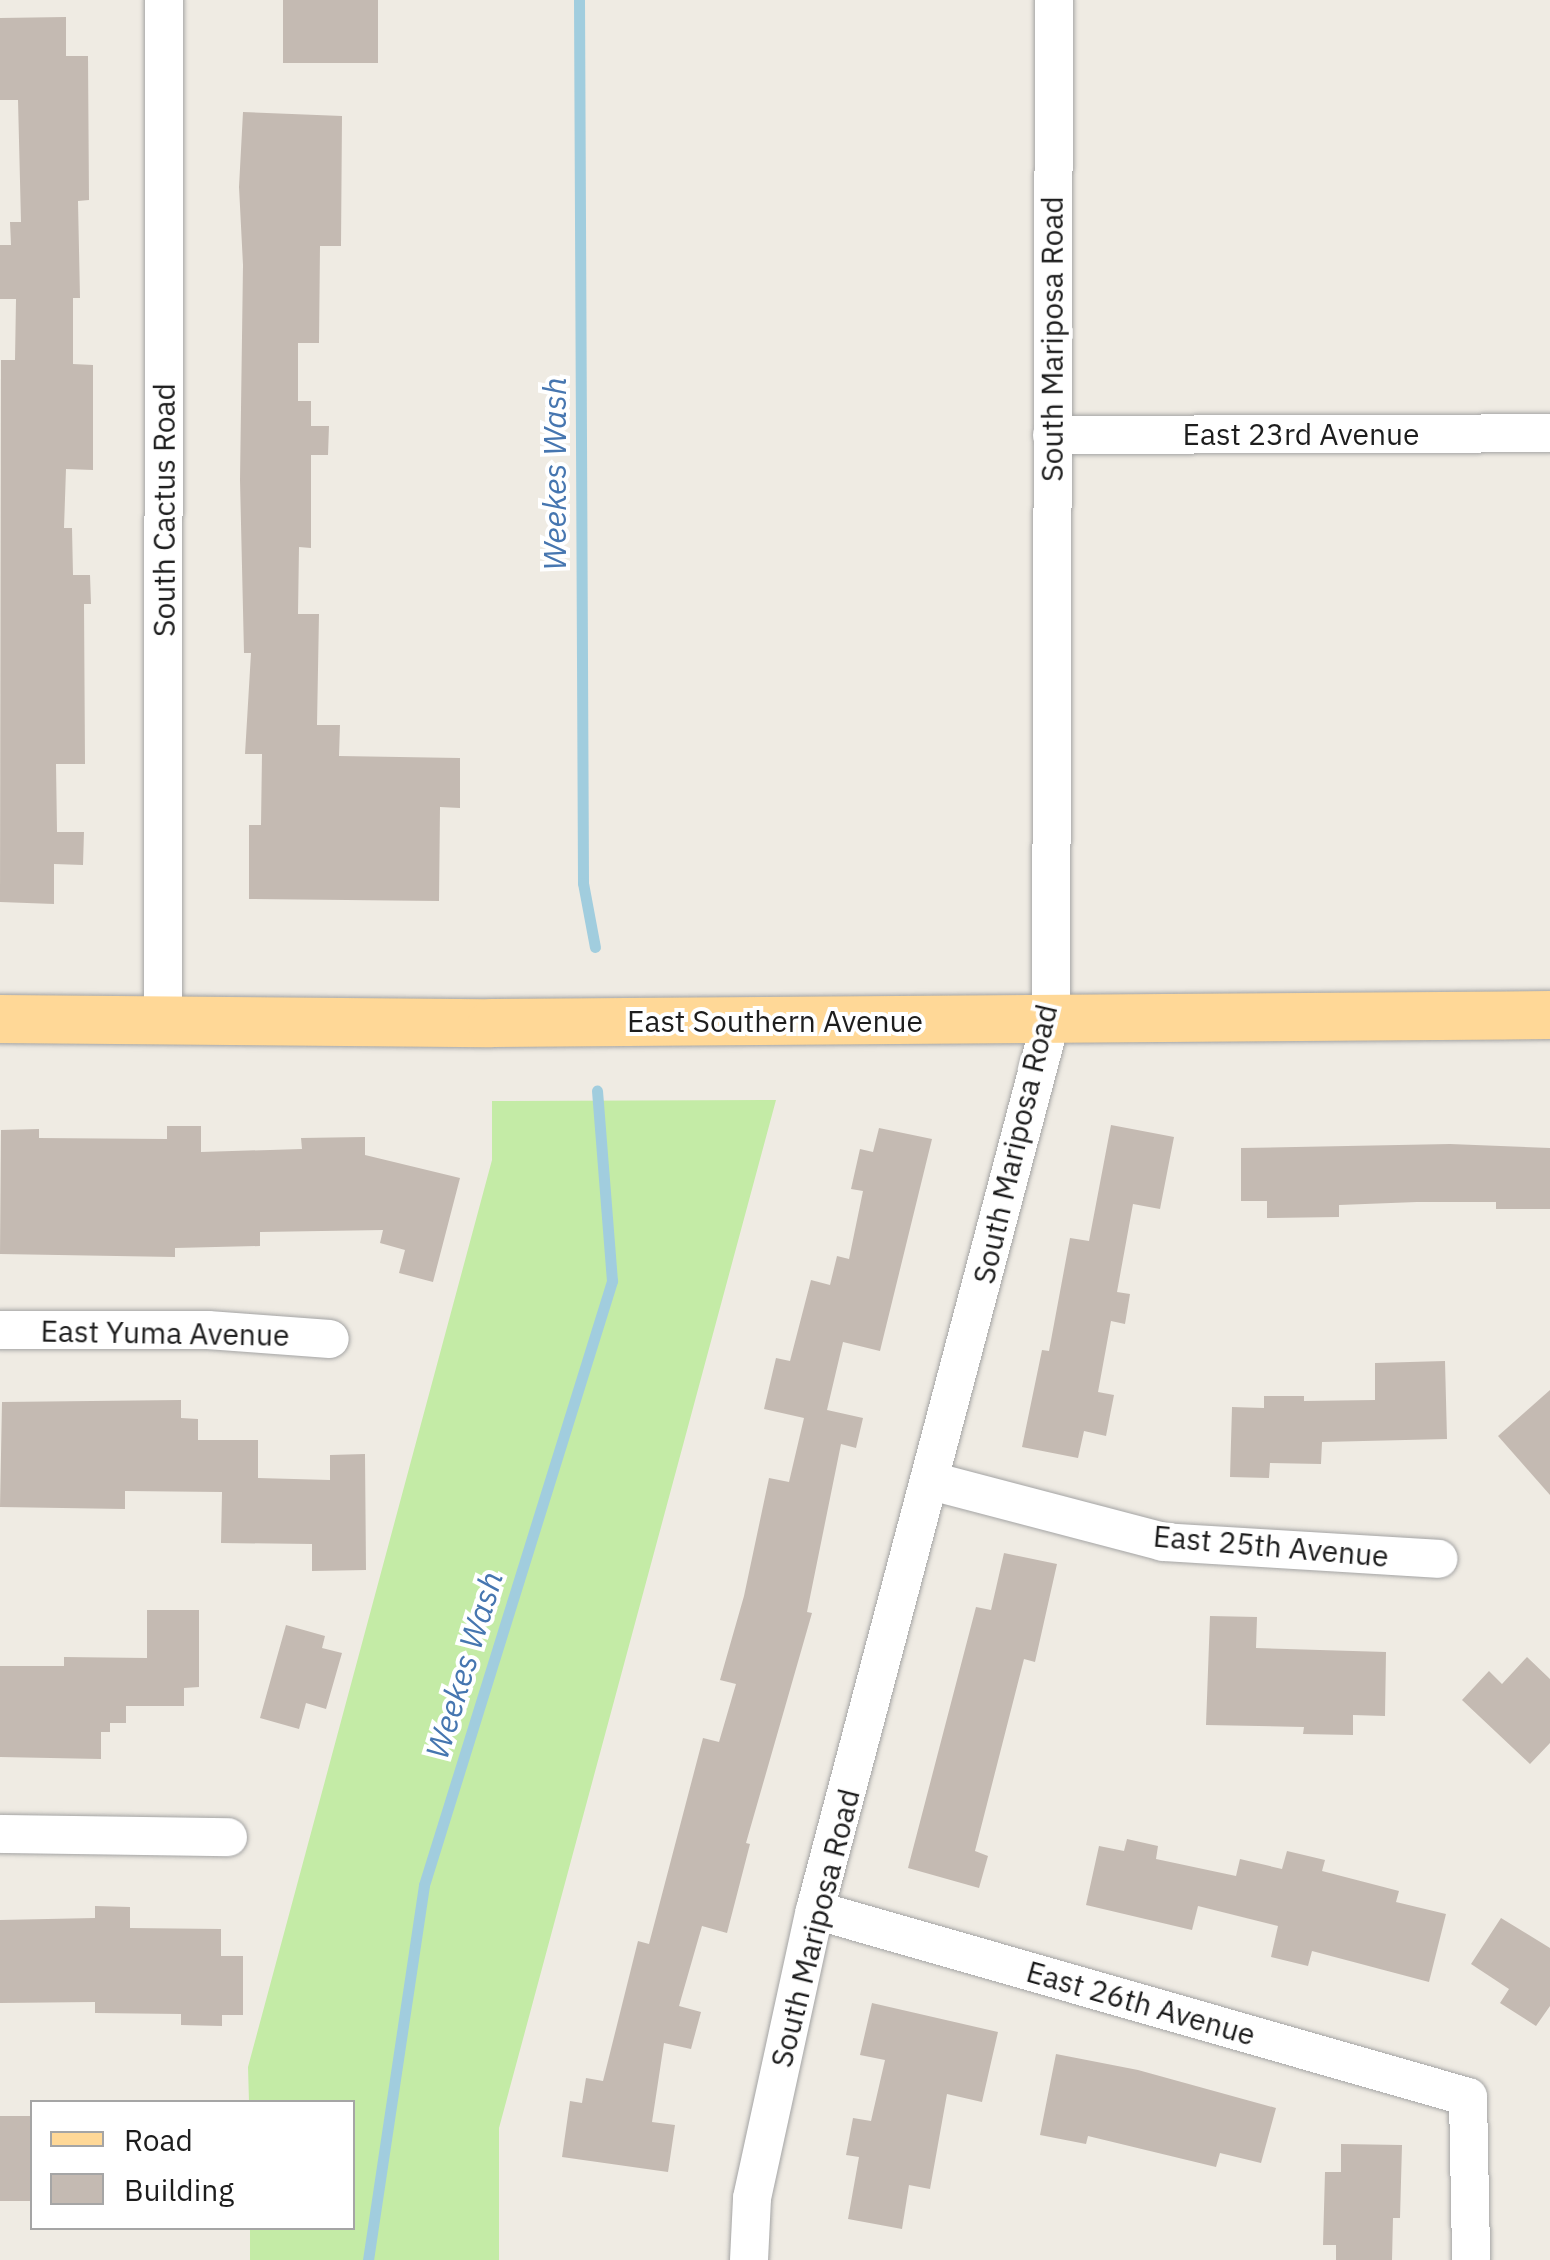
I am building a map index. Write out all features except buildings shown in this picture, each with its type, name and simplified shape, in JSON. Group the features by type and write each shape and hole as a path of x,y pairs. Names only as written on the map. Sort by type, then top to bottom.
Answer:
{"main road":[{"name":"East Southern Avenue","path":"0,1019 655,1022 1550,1016"}],"street":[{"name":"South Cactus Road","path":"163,1020 164,0"},
{"name":"South Mariposa Road","path":"749,2260 752,2198 815,1910 932,1481 1051,1019 1054,0"},
{"name":"East 23rd Avenue","path":"1052,435 1550,433"},
{"name":"East Yuma Avenue","path":"0,1330 208,1330 330,1339"},
{"name":"East 25th Avenue","path":"932,1481 1163,1542 1438,1558"},
{"path":"0,1834 228,1837"},
{"name":"East 26th Avenue","path":"815,1910 1468,2097 1470,2260"}],"green space":[{"path":"776,1100 499,2128 499,2260 250,2260 250,2230 355,2230 355,2100 249,2100 248,2067 492,1160 492,1101"}],"waterway":[{"name":"Weekes Wash","path":"579,0 583,883 595,947"},
{"name":"Weekes Wash","path":"368,2260 424,1885 612,1281 597,1091"}]}
